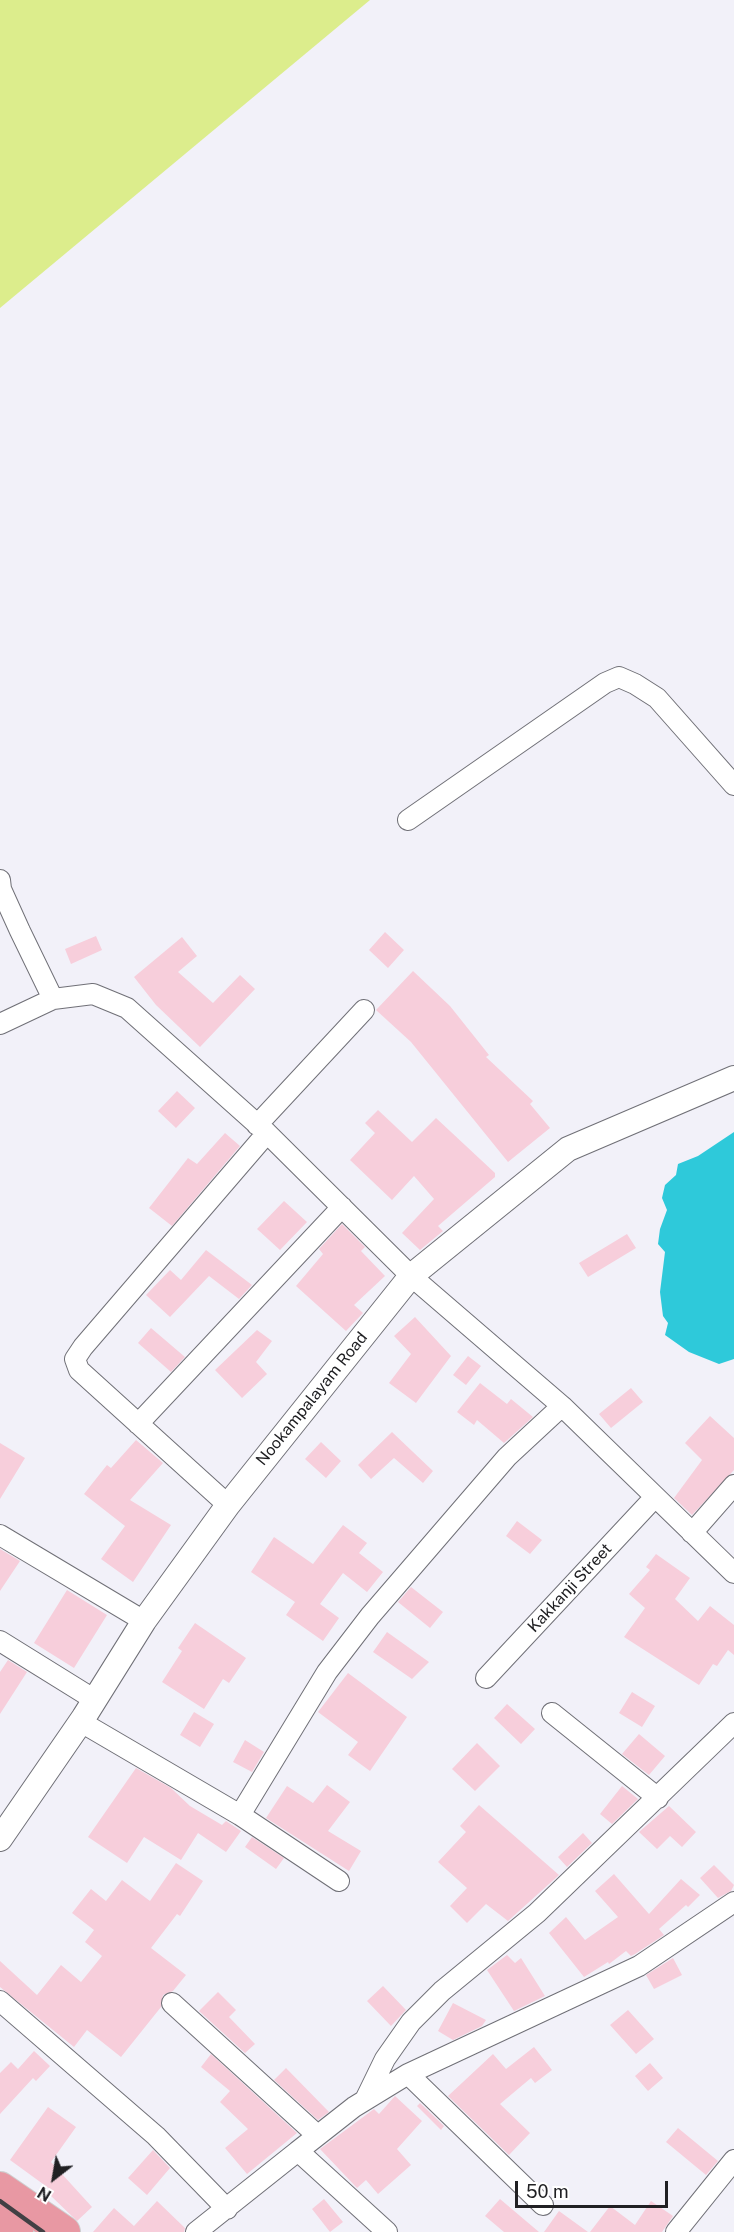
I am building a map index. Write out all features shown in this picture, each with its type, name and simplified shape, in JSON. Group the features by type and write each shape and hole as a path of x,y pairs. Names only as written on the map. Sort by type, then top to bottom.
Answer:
{"main road":[{"path":"0,2188 64,2232"},
{"path":"0,2220 17,2232"}],"street":[{"path":"408,820 605,683 619,677 657,698 734,785"},
{"path":"0,880 1,889 53,999"},
{"path":"0,1024 53,999 93,994 127,1008 262,1129 411,1276 562,1406 734,1573"},
{"path":"228,1505 79,1370 75,1359 262,1129 364,1010"},
{"name":"Nookampalayam Road","path":"0,1839 81,1722 144,1621 228,1505 411,1276 568,1149 734,1078"},
{"path":"138,1424 342,1207"},
{"path":"240,1815 327,1672 370,1616 507,1457 562,1406"},
{"path":"692,1533 734,1485"},
{"name":"Kakkanji Street","path":"486,1678 655,1497"},
{"path":"0,1535 144,1621"},
{"path":"0,1641 95,1700"},
{"path":"552,1713 658,1798"},
{"path":"81,1722 240,1815 339,1881"},
{"path":"365,2100 385,2059 411,2022 442,1991 537,1913 734,1723"},
{"path":"196,2232 317,2135 365,2100 408,2074 639,1966 734,1902"},
{"path":"0,2001 156,2136 226,2209"},
{"path":"172,2002 317,2135"},
{"path":"408,2074 543,2205"},
{"path":"298,2151 387,2232"},
{"path":"676,2232 734,2160"}],"green space":[{"path":"0,0 370,0 0,308"}],"water":[{"path":"734,1132 734,1359 719,1364 689,1352 665,1335 668,1323 663,1316 660,1292 665,1252 658,1244 660,1229 667,1210 662,1198 665,1185 676,1175 678,1164 698,1156"}],"building":[{"path":"385,932 404,950 388,968 369,950"},
{"path":"96,936 102,950 71,964 65,949"},
{"path":"182,937 197,956 178,972 213,1003 240,975 255,989 200,1047 156,1005 134,977"},
{"path":"413,971 450,1006 489,1055 486,1057 533,1101 530,1104 550,1128 508,1162 411,1042 376,1010"},
{"path":"177,1091 195,1108 176,1128 158,1111"},
{"path":"378,1110 412,1142 436,1118 495,1173 495,1177 438,1226 443,1231 420,1250 402,1233 434,1199 414,1176 392,1200 350,1160 375,1133 365,1123"},
{"path":"225,1133 240,1146 172,1226 149,1208 188,1158 197,1164"},
{"path":"284,1201 307,1222 280,1250 257,1229"},
{"path":"342,1224 365,1247 361,1251 385,1276 354,1305 363,1313 346,1331 296,1286 323,1254 319,1249"},
{"path":"627,1234 636,1248 588,1277 579,1263"},
{"path":"206,1250 252,1285 239,1299 209,1276 170,1317 146,1295 170,1270 181,1280"},
{"path":"415,1317 451,1356 416,1403 389,1383 411,1354 394,1336"},
{"path":"151,1328 185,1357 171,1372 138,1343"},
{"path":"257,1330 272,1341 256,1362 267,1374 242,1398 215,1370"},
{"path":"468,1356 481,1366 466,1385 453,1375"},
{"path":"480,1383 507,1404 511,1399 533,1417 504,1443 477,1420 474,1425 457,1412"},
{"path":"631,1388 643,1402 611,1428 599,1414"},
{"path":"710,1416 734,1438 734,1470 692,1515 674,1498 702,1460 685,1443"},
{"path":"392,1432 433,1471 423,1483 394,1458 371,1479 358,1465"},
{"path":"136,1440 163,1463 130,1500 171,1525 133,1582 101,1559 125,1526 84,1494 107,1465 111,1468"},
{"path":"321,1442 341,1461 326,1478 305,1459"},
{"path":"0,1443 25,1458 0,1499"},
{"path":"517,1521 542,1540 530,1554 506,1536"},
{"path":"343,1525 367,1543 359,1553 383,1572 367,1592 343,1573 320,1604 339,1618 323,1641 286,1615 295,1602 251,1572 274,1537 313,1564"},
{"path":"0,1549 20,1561 0,1591"},
{"path":"656,1554 690,1578 675,1599 698,1621 710,1606 734,1625 734,1655 728,1650 717,1666 713,1664 699,1685 624,1637 645,1608 629,1594 650,1570 646,1567"},
{"path":"411,1587 443,1612 430,1628 398,1602"},
{"path":"67,1590 107,1615 74,1668 34,1643"},
{"path":"195,1623 246,1658 229,1683 223,1679 204,1709 162,1682 182,1651 178,1648"},
{"path":"387,1632 429,1662 412,1679 373,1652"},
{"path":"8,1660 27,1672 0,1714 0,1672"},
{"path":"348,1673 407,1717 370,1771 348,1755 358,1742 318,1712"},
{"path":"632,1692 655,1706 642,1727 619,1713"},
{"path":"507,1704 535,1729 521,1744 494,1718"},
{"path":"194,1712 214,1724 200,1747 180,1735"},
{"path":"639,1734 665,1756 649,1775 622,1754"},
{"path":"245,1740 264,1752 252,1772 233,1762"},
{"path":"477,1743 500,1766 475,1791 452,1769"},
{"path":"136,1768 171,1788 190,1806 222,1825 226,1821 241,1831 226,1852 198,1833 181,1860 144,1837 127,1863 88,1837"},
{"path":"327,1785 350,1802 328,1831 361,1851 349,1871 266,1818 287,1786 313,1803"},
{"path":"622,1786 638,1799 612,1824 600,1814"},
{"path":"479,1805 559,1875 508,1921 486,1904 467,1923 450,1906 467,1888 438,1862 466,1832 460,1826"},
{"path":"669,1806 696,1832 682,1847 670,1836 657,1849 639,1832"},
{"path":"583,1833 592,1843 567,1867 558,1857"},
{"path":"252,1837 284,1858 276,1869 245,1847"},
{"path":"176,1863 203,1881 180,1916 177,1914 151,1948 186,1975 173,1991 163,1995 161,2007 121,2057 87,2030 74,2047 0,1987 0,1961 37,1995 61,1965 81,1982 102,1956 85,1942 94,1930 72,1913 91,1889 106,1901 122,1880 150,1901"},
{"path":"714,1865 734,1885 731,1891 718,1898 700,1878"},
{"path":"614,1874 649,1914 681,1879 700,1895 659,1929 664,1935 631,1956 626,1951 609,1964 608,1962 584,1977 549,1933 566,1917 585,1940 618,1917 595,1891"},
{"path":"507,1955 515,1963 521,1958 545,1996 514,2011 487,1970"},
{"path":"673,1958 682,1975 654,1989 646,1975"},
{"path":"383,1986 406,2010 391,2026 367,2001"},
{"path":"218,1992 236,2010 229,2017 255,2044 245,2053 199,2011"},
{"path":"453,2003 486,2020 482,2026 453,2040 438,2031"},
{"path":"628,2010 654,2039 636,2054 610,2025"},
{"path":"534,2047 552,2070 535,2083 531,2078 500,2104 530,2133 509,2155 448,2096 493,2054 506,2069"},
{"path":"34,2051 50,2066 36,2081 33,2078 0,2114 0,2073 11,2062 18,2069"},
{"path":"211,2054 297,2133 247,2174 225,2148 248,2129 220,2102 230,2091 201,2067"},
{"path":"650,2063 663,2078 648,2091 635,2076"},
{"path":"286,2068 329,2112 318,2120 274,2080"},
{"path":"395,2096 422,2121 397,2149 411,2165 378,2194 366,2180 357,2188 320,2149 374,2109 379,2114"},
{"path":"420,2103 444,2126 441,2130 417,2106"},
{"path":"48,2107 76,2127 51,2162 92,2207 77,2221 50,2195 54,2192 10,2160"},
{"path":"678,2128 718,2161 706,2175 666,2142"},
{"path":"153,2150 170,2168 147,2195 128,2178"},
{"path":"324,2199 343,2222 330,2232 312,2209"},
{"path":"500,2199 539,2232 504,2232 485,2216"},
{"path":"157,2201 185,2228 184,2232 93,2232 114,2208 134,2226"},
{"path":"651,2201 673,2216 662,2232 590,2232 610,2206 635,2225"},
{"path":"559,2211 588,2232 544,2232"}],"railway":[{"path":"0,2201 43,2232"}]}
